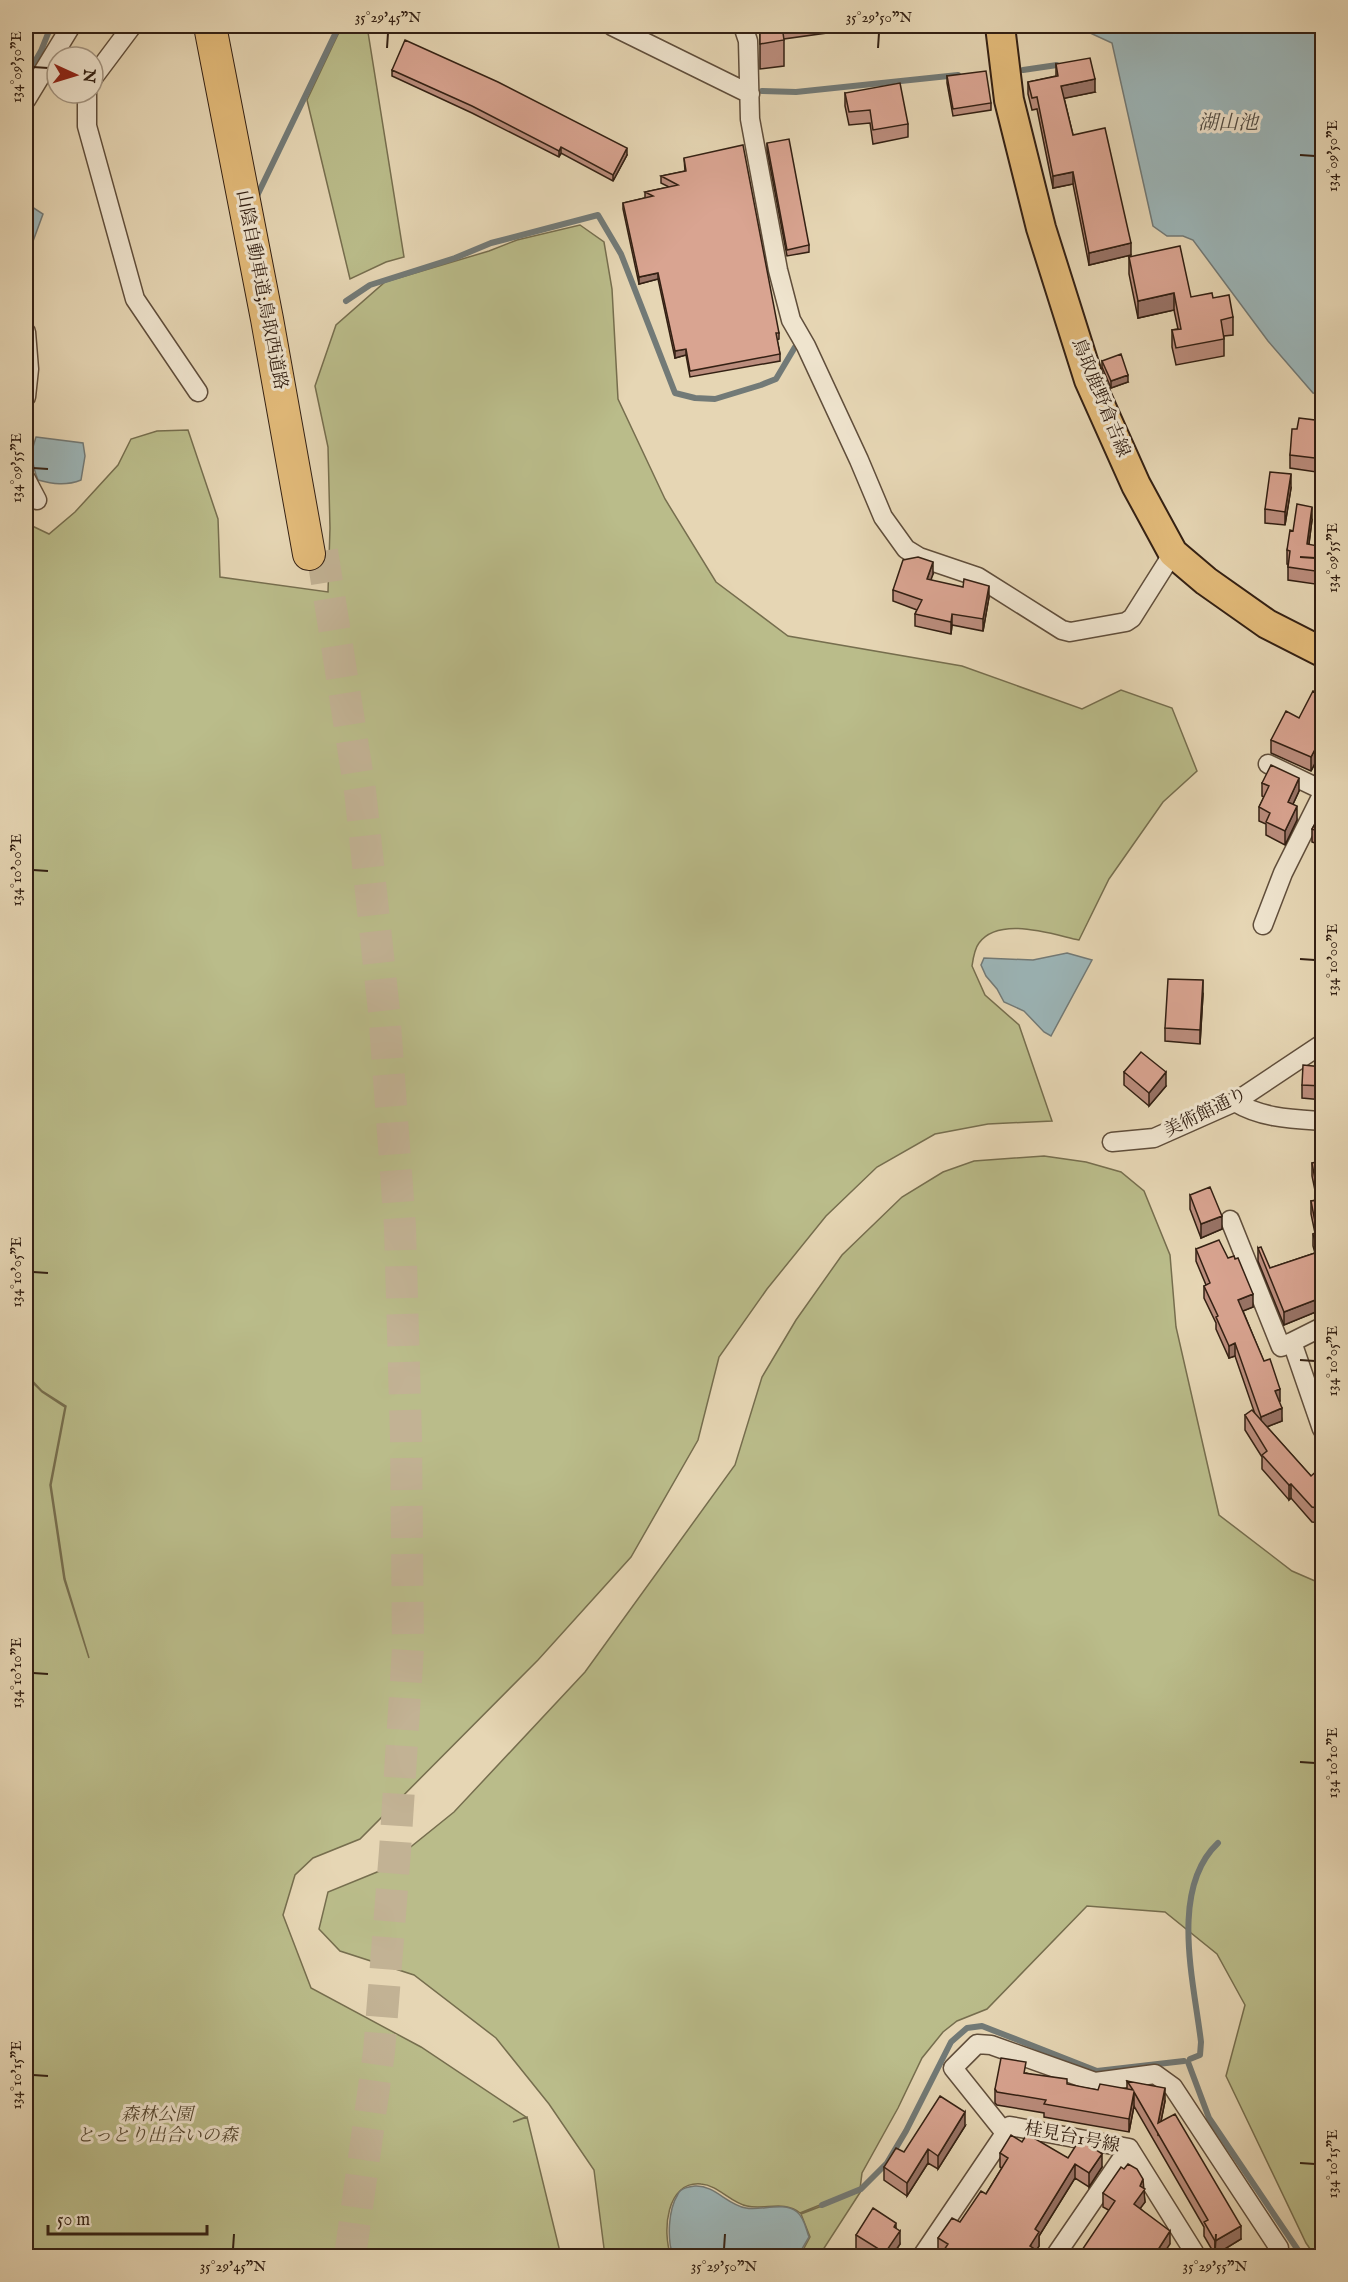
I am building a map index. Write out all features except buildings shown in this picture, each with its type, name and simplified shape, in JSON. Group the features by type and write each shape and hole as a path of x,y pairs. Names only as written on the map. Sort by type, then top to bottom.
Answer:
{"highway":[{"name":"山陰自動車道;鳥取西道路","path":"210,26 274,317"},
{"name":"山陰自動車道;鳥取西道路","path":"224,26 316,552"}],"main road":[{"name":"鳥取鹿野倉吉線","path":"999,26 1009,100 1041,228 1089,380 1136,485 1173,553 1206,581 1267,624 1322,650"}],"street":[{"path":"26,100 71,26"},
{"path":"105,62 132,26"},
{"path":"612,26 750,94"},
{"path":"743,26 748,41 750,119 778,270 791,320 806,346 883,517 906,549 919,557 978,577 1062,630 1070,632 1126,622 1132,618 1173,553"},
{"path":"87,105 87,126 135,300 198,392"},
{"path":"26,332 29,369 26,397"},
{"path":"26,479 37,500"},
{"path":"1263,925 1283,873 1323,792 1268,764"},
{"name":"美術館通り","path":"1112,1142 1154,1138 1235,1102 1323,1044"},
{"path":"1235,1102 1249,1110 1266,1115 1323,1121"},
{"path":"1230,1220 1281,1347 1323,1327"},
{"path":"1292,1342 1323,1430"},
{"path":"1005,2133 953,2068 977,2044 991,2045 1095,2082 1155,2074 1173,2087 1279,2248 1278,2256"},
{"name":"桂見台1号線","path":"922,2256 1010,2126 1129,2148 1194,2252 1191,2256"},
{"path":"1055,2256 1129,2148"}],"green space":[{"path":"342,26 367,26 404,257 386,262 350,279 307,100"},
{"name":"森林公園 とっとり出合いの森","path":"580,225 604,242 612,289 618,399 665,499 716,582 788,636 962,666 1082,709 1121,690 1172,708 1197,771 1163,802 1109,879 1079,940 1026,929 999,930 988,935 976,948 972,966 985,995 1019,1025 1052,1121 988,1124 935,1134 877,1167 826,1216 767,1289 719,1357 698,1440 631,1557 538,1660 360,1839 313,1858 295,1875 283,1915 311,1988 421,2047 526,2117 513,2122 527,2117 561,2256 26,2256 26,1376 42,1392 65,1407 50,1485 64,1579 89,1658 65,1579 51,1485 66,1406 42,1391 26,1374 26,523 49,534 75,512 118,465 131,439 157,431 188,430 218,519 220,577 328,592 330,528 328,447 315,386 336,325 385,282 489,251 517,240"},
{"path":"1044,1156 1086,1162 1121,1172 1144,1191 1170,1255 1176,1327 1219,1515 1292,1571 1322,1584 1322,2256 1315,2256 1306,2243 1226,2076 1245,2005 1217,1954 1165,1912 1087,1906 987,2009 957,2021 943,2032 922,2058 898,2108 862,2173 860,2189 800,2213 781,2206 747,2206 707,2185 689,2185 680,2191 670,2210 667,2234 671,2256 605,2256 594,2170 549,2104 496,2038 414,1975 340,1951 319,1929 328,1892 382,1870 454,1812 585,1672 735,1465 762,1377 796,1320 842,1255 902,1197 943,1172 974,1161"},
{"path":"861,2191 819,2256 796,2256 803,2250 810,2237 801,2214"}],"water":[{"name":"湖山池","path":"1075,26 1322,26 1322,394 1313,393 1268,341 1193,240 1183,236 1167,236 1153,226 1112,43"},
{"path":"26,203 43,214 32,244 26,247"},
{"path":"36,437 83,443 85,456 81,480 60,484 38,480 32,458"},
{"path":"1067,953 1092,960 1051,1036 1044,1032 1024,1011 1004,1002 981,965 984,958 1033,960"},
{"path":"695,2186 709,2189 746,2208 786,2207 792,2209 801,2217 809,2237 802,2249 794,2256 673,2256 669,2233 672,2208 681,2190"}],"waterway":[{"path":"26,77 41,51 51,26"},
{"path":"256,198 339,26"},
{"path":"1023,70 1057,65"},
{"path":"762,91 796,92 958,75"},
{"path":"346,301 370,285 455,258 491,243 598,215 621,254 675,393 695,398 715,399 761,385 776,379 795,347"},
{"path":"26,507 29,511"},
{"path":"1190,2059 1200,2055 1201,2042 1190,1965 1189,1910 1194,1885 1203,1862 1218,1843"},
{"path":"822,2205 861,2189 887,2163 906,2131 951,2042 967,2028 982,2026 1097,2071 1184,2061"},
{"path":"1188,2062 1209,2118 1302,2256"}],"tunnel":[{"path":"322,551 360,791 384,1011 400,1227 406,1438 408,1648 395,1851 379,2052 350,2256"}]}
